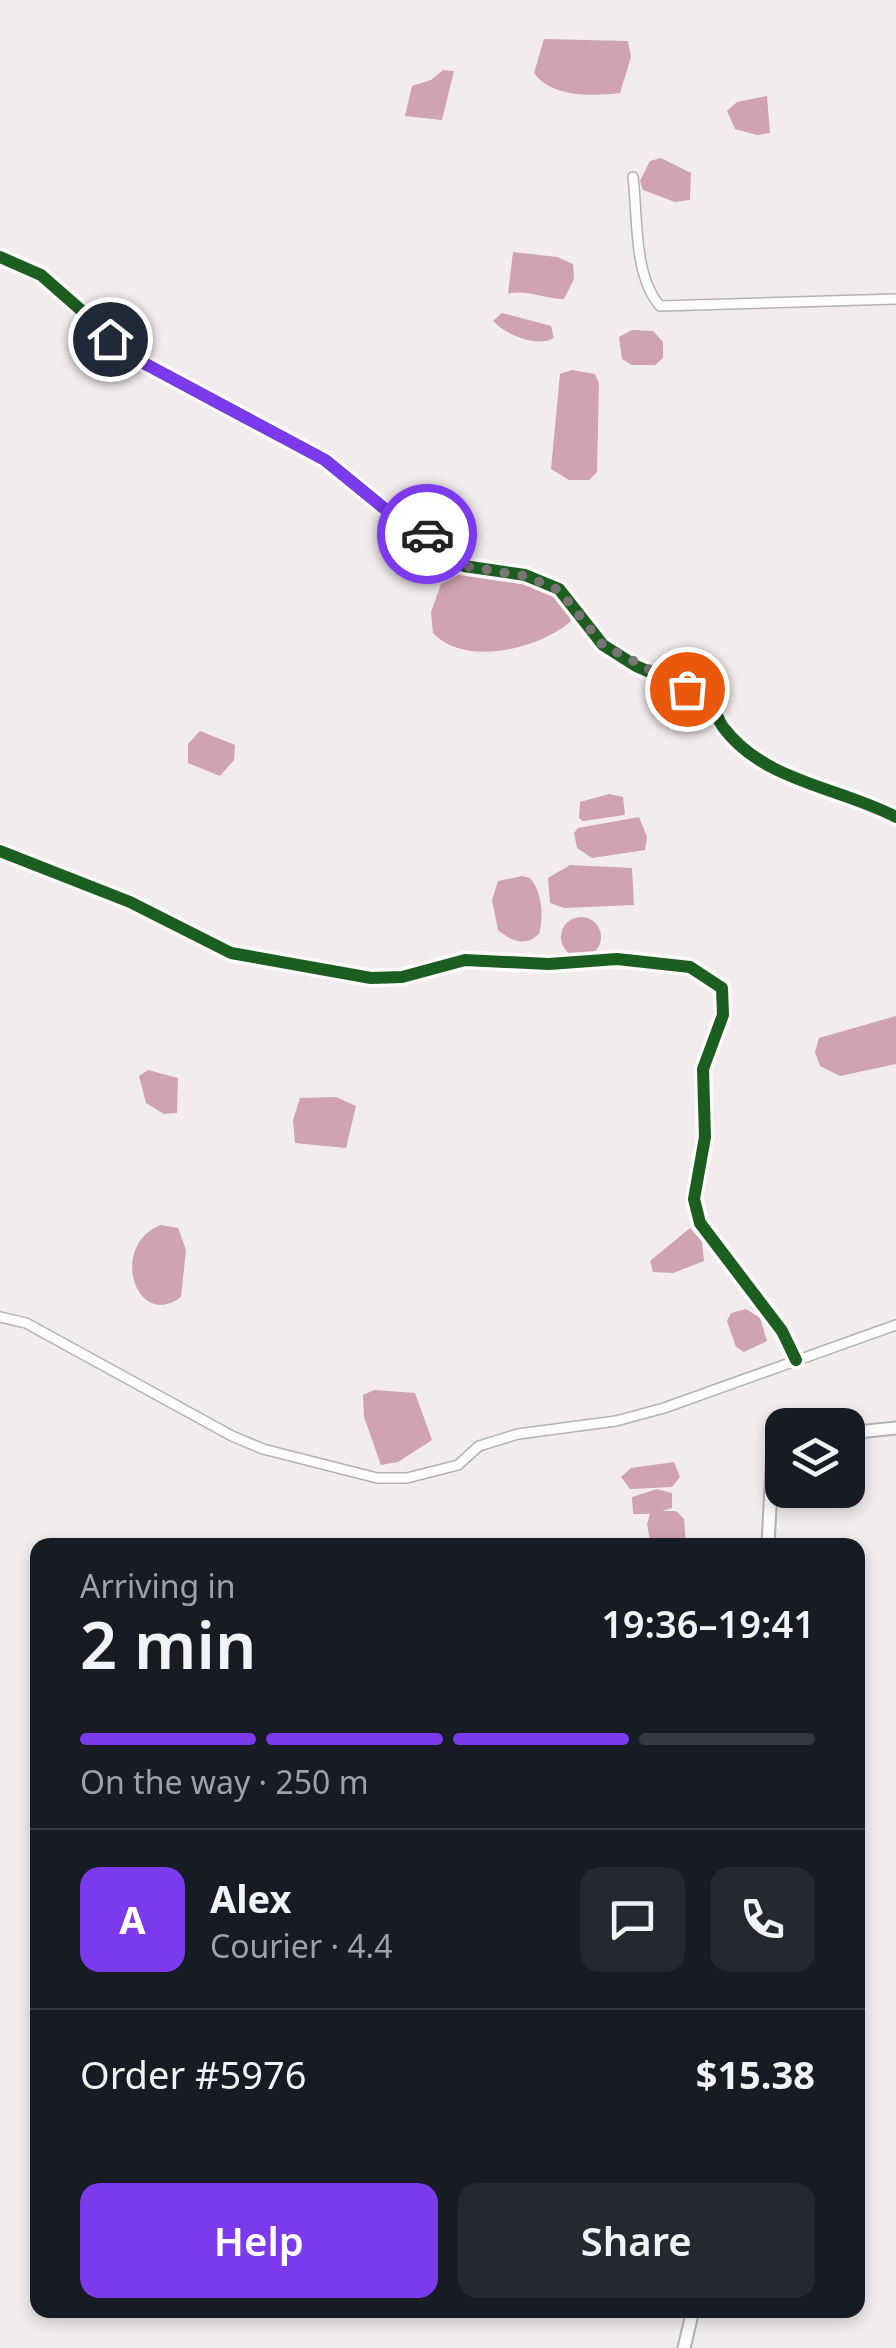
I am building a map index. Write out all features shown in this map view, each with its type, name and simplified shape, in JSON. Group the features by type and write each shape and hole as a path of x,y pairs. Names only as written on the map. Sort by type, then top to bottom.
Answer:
{"street":[{"path":"633,178 646,285 660,306 896,299"},
{"path":"0,257 40,275 138,360 325,460 396,518 436,539 464,566 525,576 559,590 603,645 636,666 710,698 721,725 749,752 798,781 844,792 896,817"},
{"path":"0,851 130,902 231,953 370,978 402,977 464,960 550,964 617,960 690,967 711,976 722,988 723,1015 703,1069 704,1137 694,1198 700,1223 782,1331 796,1360"},
{"path":"0,1317 26,1323 232,1436 264,1449 388,1480 458,1464 476,1448 518,1434 616,1422 664,1408 896,1325"},
{"path":"865,1431 896,1428"},
{"path":"768,1538 770,1508"},
{"path":"684,2348 690,2318"}],"shaded area":[{"path":"544,39 628,41 631,57 620,93 573,94 542,81 534,73"},
{"path":"443,70 454,71 442,120 405,116 412,86 431,80"},
{"path":"767,96 770,133 757,135 735,129 727,111 737,102"},
{"path":"661,158 691,173 690,200 675,202 643,190 640,181 650,161"},
{"path":"513,252 557,257 573,264 574,279 564,299 508,294"},
{"path":"502,313 551,326 554,338 539,342 514,335 493,321"},
{"path":"632,330 653,331 663,342 663,358 655,365 632,365 622,359 619,337"},
{"path":"572,370 595,374 599,383 597,472 589,480 569,480 551,469 560,374"},
{"path":"460,574 538,586 566,605 571,621 541,639 503,650 464,650 447,644 433,633 431,612 441,584"},
{"path":"200,731 235,745 234,760 220,776 188,763 188,744"},
{"path":"609,794 623,797 625,815 583,821 579,818 580,802"},
{"path":"639,817 647,837 645,850 592,858 577,848 574,833 578,828"},
{"path":"570,865 632,868 634,905 564,908 550,903 548,878"},
{"path":"522,876 534,884 542,912 539,934 523,941 513,940 498,930 492,900 498,881"},
{"path":"581,917 595,923 601,937 595,951 581,957 567,951 561,937 567,923"},
{"path":"896,1016 896,1064 840,1076 820,1066 815,1052 819,1038"},
{"path":"148,1070 178,1078 177,1113 164,1114 146,1103 139,1076"},
{"path":"336,1097 356,1106 346,1148 295,1143 293,1120 300,1098"},
{"path":"161,1225 178,1228 186,1250 181,1297 165,1304 151,1303 141,1294 132,1266 135,1249 145,1235"},
{"path":"690,1228 702,1242 704,1261 673,1273 653,1272 650,1261"},
{"path":"746,1309 760,1318 767,1341 744,1352 736,1347 727,1321 731,1313"},
{"path":"374,1390 415,1393 432,1440 398,1462 381,1465 364,1417 363,1395"},
{"path":"674,1462 680,1477 672,1487 630,1489 621,1477 631,1468"},
{"path":"657,1489 672,1493 672,1508 662,1511 676,1511 684,1519 685,1538 650,1538 650,1514 633,1514 632,1497"}],"cycle path":[{"path":"0,257 41,275 138,360 325,460 396,518 437,539 464,566 525,575 559,589 603,645 636,666 710,698 723,727 759,760 896,817"},
{"path":"0,851 130,902 231,953 371,978 402,977 465,960 549,964 617,959 690,967 722,988 723,1015 703,1069 705,1137 694,1199 700,1223 782,1331 796,1360"}],"way so far":[{"path":"427,534 464,566 481,572 535,578 559,590 603,645 636,666 687,689"}],"route":[{"path":"110,339 138,360 325,460 396,518 427,534"}]}
